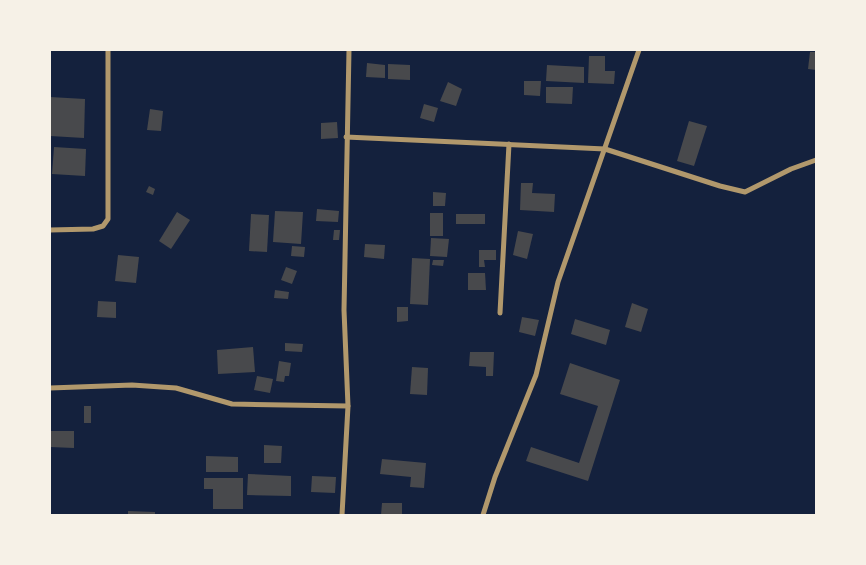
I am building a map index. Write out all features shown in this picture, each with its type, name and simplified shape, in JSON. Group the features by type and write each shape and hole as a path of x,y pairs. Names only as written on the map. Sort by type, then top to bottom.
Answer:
{"street":[{"path":"50,230 93,229 103,226 108,219 108,50"},
{"path":"342,515 348,406 344,310 349,50"},
{"path":"483,515 494,477 536,375 558,282 639,50"},
{"path":"346,137 605,149 720,186 745,192 791,169 816,160"},
{"path":"500,313 509,144"},
{"path":"50,388 132,386 176,388 232,404 348,406"}],"building":[{"path":"810,52 816,52 816,70 808,69"},
{"path":"589,56 605,56 605,71 615,71 614,84 588,83"},
{"path":"367,63 385,65 385,78 366,77"},
{"path":"388,64 410,65 410,80 388,79"},
{"path":"547,65 584,67 584,83 546,81"},
{"path":"524,81 541,81 540,96 524,95"},
{"path":"448,82 462,89 456,106 440,101"},
{"path":"546,87 573,87 572,104 546,103"},
{"path":"50,97 85,99 84,138 50,136"},
{"path":"424,104 438,108 434,122 420,118"},
{"path":"150,109 163,111 161,131 147,130"},
{"path":"689,121 707,126 694,166 677,161"},
{"path":"337,122 338,138 321,139 321,123"},
{"path":"54,147 86,149 85,176 52,174"},
{"path":"521,183 533,183 532,193 555,194 554,212 520,210"},
{"path":"149,186 155,189 153,195 146,192"},
{"path":"433,192 446,193 445,206 433,206"},
{"path":"317,209 339,211 338,222 316,221"},
{"path":"275,211 303,212 301,244 273,242"},
{"path":"177,212 190,220 171,249 159,241"},
{"path":"430,213 443,213 443,236 430,236"},
{"path":"251,214 269,215 267,252 249,251"},
{"path":"456,214 485,214 485,224 456,224"},
{"path":"334,230 340,230 339,240 333,240"},
{"path":"518,231 533,234 527,259 513,255"},
{"path":"431,238 449,239 447,257 430,256"},
{"path":"365,244 385,245 384,259 364,257"},
{"path":"292,246 305,247 304,257 291,256"},
{"path":"479,250 496,250 496,260 484,260 485,267 479,267"},
{"path":"118,255 139,257 136,283 115,281"},
{"path":"412,258 430,259 428,305 410,304"},
{"path":"433,260 444,260 443,266 432,265"},
{"path":"286,267 297,271 292,284 281,280"},
{"path":"468,273 485,273 486,290 468,290"},
{"path":"275,290 289,292 288,299 274,298"},
{"path":"98,301 116,302 116,318 97,317"},
{"path":"632,303 648,309 641,332 625,327"},
{"path":"397,307 408,307 408,321 397,322"},
{"path":"522,317 539,320 535,336 519,332"},
{"path":"575,319 610,330 606,345 571,334"},
{"path":"285,343 303,344 302,352 285,351"},
{"path":"253,347 255,372 218,374 217,350"},
{"path":"470,352 494,352 493,376 486,376 486,367 469,366"},
{"path":"279,361 291,363 289,376 285,376 284,382 276,381"},
{"path":"570,363 620,380 588,481 526,461 531,447 579,463 598,406 560,394"},
{"path":"412,367 428,368 427,395 410,394"},
{"path":"257,376 273,379 270,393 254,390"},
{"path":"84,406 91,406 91,423 84,423"},
{"path":"50,431 74,431 74,448 50,447"},
{"path":"264,445 282,446 281,463 264,463"},
{"path":"206,456 238,457 238,472 206,472"},
{"path":"382,459 426,463 424,488 410,487 411,477 380,474"},
{"path":"248,474 291,476 291,496 247,495"},
{"path":"312,476 336,477 335,493 311,492"},
{"path":"204,478 243,478 243,509 213,509 213,489 204,489"},
{"path":"382,503 402,503 402,515 381,515"},
{"path":"128,511 155,512 155,515 128,515"}]}
